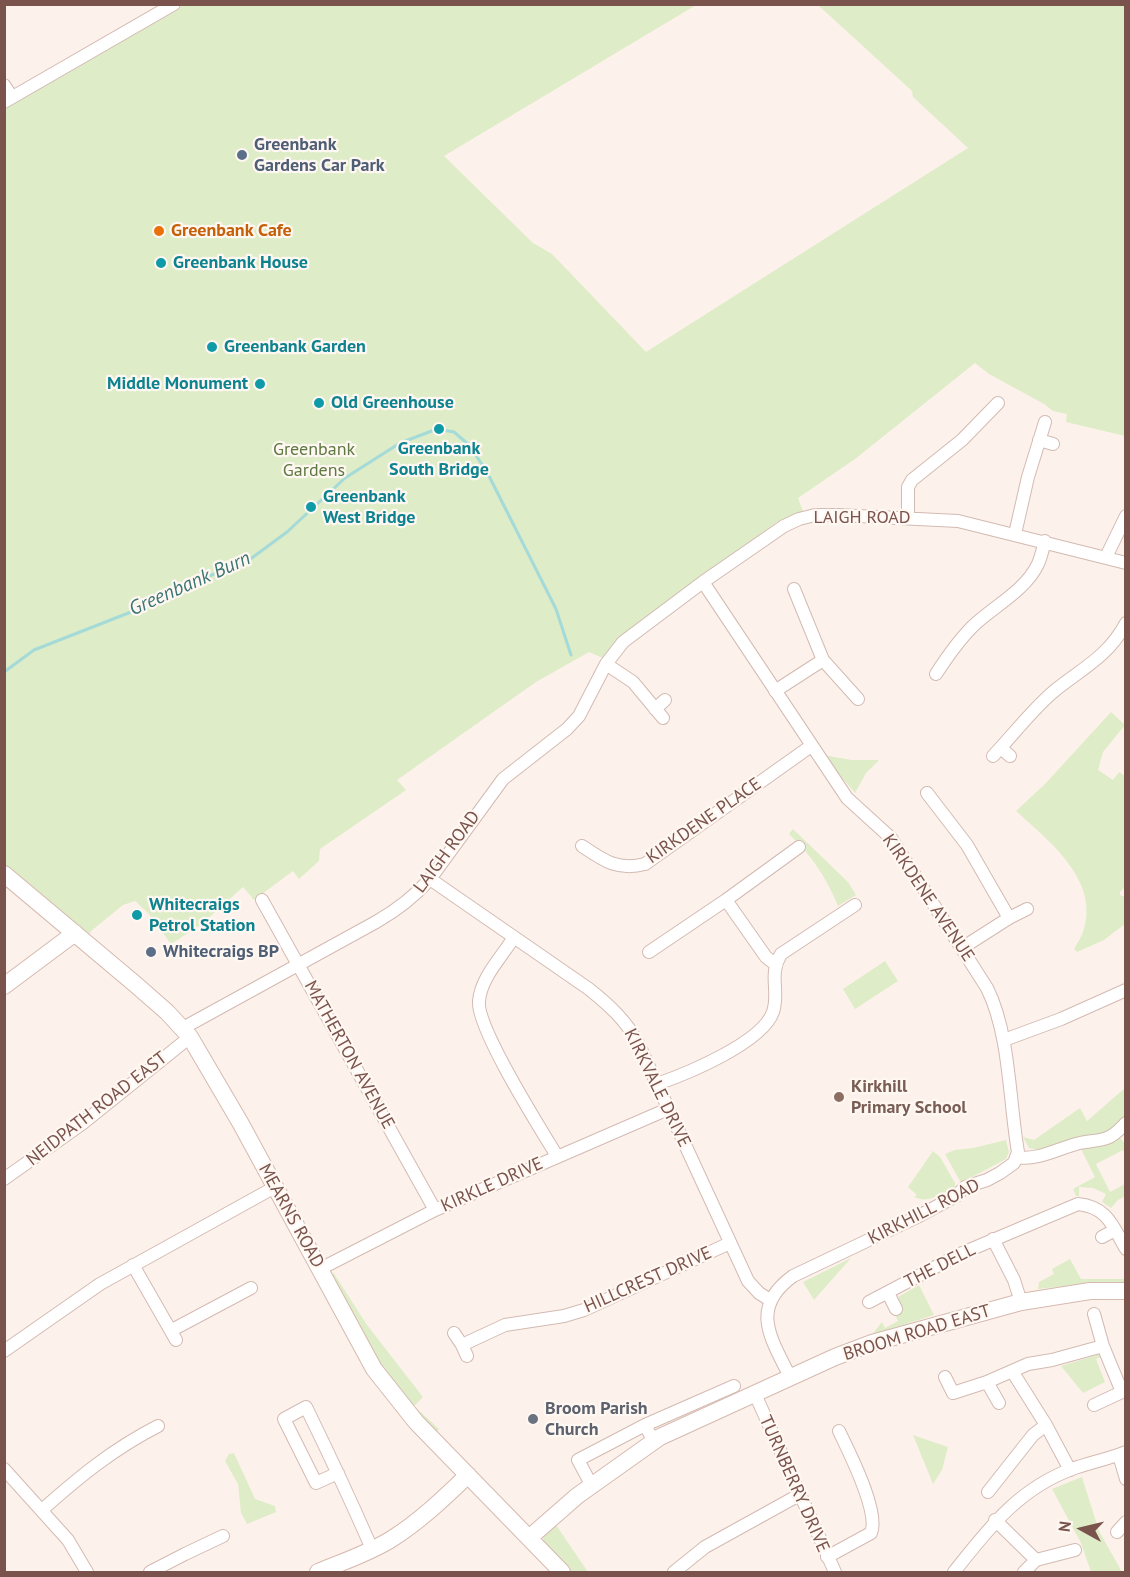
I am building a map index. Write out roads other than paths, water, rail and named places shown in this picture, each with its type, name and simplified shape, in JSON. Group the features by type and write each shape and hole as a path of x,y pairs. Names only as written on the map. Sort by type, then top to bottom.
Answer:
{"street":[{"path":"4,85 8,99 174,4"},
{"path":"908,518 908,487 912,480 996,410"},
{"path":"1015,534 1028,477 1045,422"},
{"path":"1039,440 1053,444"},
{"name":"LAIGH ROAD","path":"186,1033 398,909 417,895 503,779 567,729 579,716 606,664 623,642 703,582 784,526 815,515 958,521 1045,541 1125,563"},
{"path":"1106,557 1125,516"},
{"path":"936,674 945,651 990,610 1012,594 1031,574 1037,566 1045,541"},
{"name":"KIRKDENE AVENUE","path":"703,582 847,798 891,838 994,1002 1004,1040 1011,1112 1018,1152 1016,1158"},
{"path":"794,597 823,660 843,692 858,699"},
{"path":"1001,753 1032,712 1102,655 1113,644 1125,623"},
{"path":"775,691 823,660"},
{"path":"606,664 633,682 659,714 665,700"},
{"name":"KIRKDENE PLACE","path":"586,853 620,867 632,868 645,864 811,746"},
{"path":"927,793 931,807 967,844 1009,918"},
{"path":"649,952 799,847"},
{"name":"MEARNS ROAD","path":"4,874 143,991 186,1033 237,1116 381,1379 416,1422 562,1572"},
{"name":"KIRKVALE DRIVE","path":"430,879 607,1003 626,1023 634,1035 730,1244 753,1288 770,1300"},
{"name":"MATHERTON AVENUE","path":"262,900 435,1210"},
{"path":"726,900 766,957 775,964"},
{"path":"657,1084 720,1058 758,1031 773,1013 776,997 775,964 781,954 855,905"},
{"path":"962,948 1027,909"},
{"path":"4,986 75,933"},
{"path":"514,937 484,983 479,1009 488,1035 556,1156"},
{"path":"1004,1040 1061,1020 1125,990"},
{"name":"NEIDPATH ROAD EAST","path":"4,1179 83,1123 186,1033"},
{"name":"KIRKLE DRIVE","path":"320,1269 435,1210 668,1109"},
{"path":"1016,1158 1027,1159 1041,1156 1077,1144 1108,1138 1125,1123"},
{"name":"KIRKHILL ROAD","path":"770,1300 782,1284 793,1276 917,1217 956,1196 965,1187 987,1180 1009,1168 1016,1158"},
{"path":"4,1351 100,1284 275,1187"},
{"name":"THE DELL","path":"869,1302 960,1254 1078,1204 1094,1208 1107,1215 1125,1250"},
{"path":"1102,1238 1115,1230"},
{"name":"THE DELL","path":"993,1239 1014,1280 1021,1302"},
{"name":"HILLCREST DRIVE","path":"454,1333 465,1351 505,1325 584,1310 730,1244"},
{"path":"133,1265 174,1335 251,1288"},
{"name":"BROOM ROAD EAST","path":"529,1538 591,1485 654,1442 790,1377 872,1343 1021,1302 1090,1292 1125,1292"},
{"name":"THE DELL","path":"888,1293 896,1309"},
{"path":"770,1300 766,1314 769,1335 790,1377"},
{"path":"1094,1314 1103,1346 1122,1392 1094,1405"},
{"path":"945,1377 953,1393 987,1382 1028,1364 1103,1346"},
{"path":"1012,1371 1046,1425 1070,1470"},
{"path":"987,1382 999,1403"},
{"path":"591,1485 578,1460 645,1425 734,1386"},
{"name":"TURNBERRY DRIVE","path":"754,1394 835,1572"},
{"path":"338,1473 316,1483 284,1419 306,1407 338,1473 372,1549"},
{"path":"645,1425 654,1442"},
{"path":"988,1492 1033,1435 1046,1425"},
{"path":"42,1510 96,1463 128,1441 158,1426"},
{"path":"827,1557 871,1533 874,1526 858,1474 839,1431"},
{"path":"954,1572 995,1520 1030,1490 1070,1470 1122,1454 1125,1479"},
{"path":"4,1470 68,1539 87,1572"},
{"path":"318,1572 391,1539 428,1512 468,1475"},
{"path":"674,1572 705,1547 799,1495"},
{"path":"995,1520 1036,1560"},
{"path":"150,1572 205,1537 223,1536"},
{"path":"1024,1572 1036,1560 1075,1550"}],"waterway":[{"name":"Greenbank Burn","path":"4,672 34,650 131,612 192,582 245,563 287,532 345,478 400,443 437,429 454,432 469,445 487,472 556,609 571,655"}],"place":[{"name":"Greenbank Gardens Car Park","path":"242,155"},
{"name":"Greenbank Cafe","path":"159,231"},
{"name":"Greenbank House","path":"161,263"},
{"name":"Greenbank Garden","path":"212,347"},
{"name":"Middle Monument","path":"260,384"},
{"name":"Old Greenhouse","path":"319,403"},
{"name":"Greenbank South Bridge","path":"439,429"},
{"name":"Greenbank West Bridge","path":"311,507"},
{"name":"Whitecraigs Petrol Station","path":"137,915"},
{"name":"Whitecraigs BP","path":"151,952"},
{"name":"Kirkhill Primary School","path":"839,1097"},
{"name":"Broom Parish Church","path":"533,1419"}],"park label":[{"name":"Greenbank Gardens","path":"314,460"}]}
